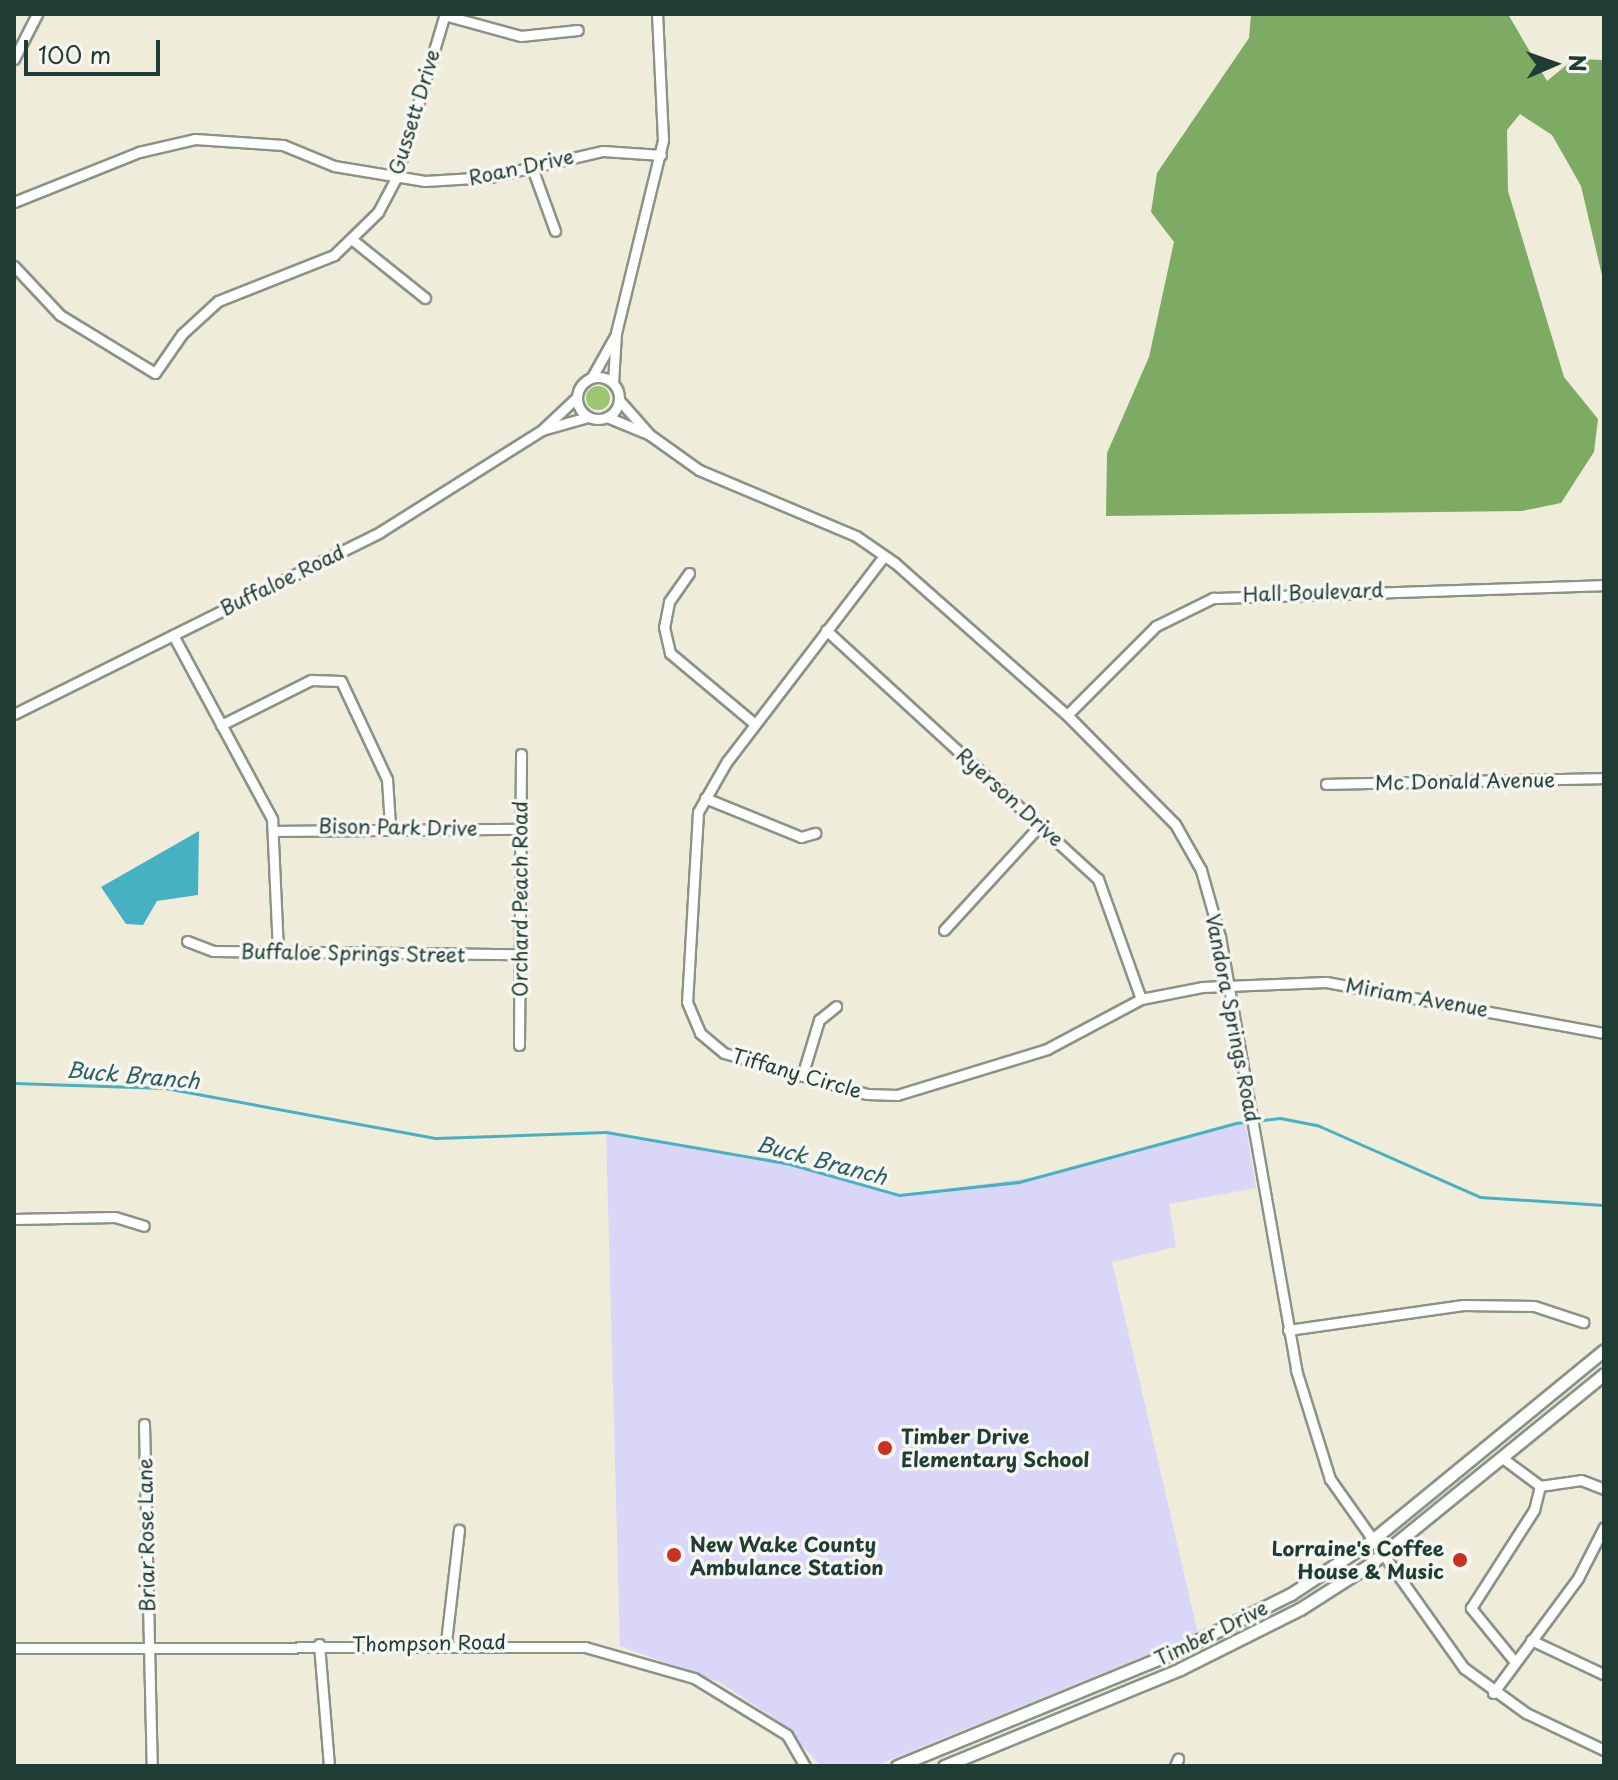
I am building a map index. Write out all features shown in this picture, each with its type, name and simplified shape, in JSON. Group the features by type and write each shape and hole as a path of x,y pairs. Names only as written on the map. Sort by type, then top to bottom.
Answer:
{"main road":[{"name":"Timber Drive","path":"897,1766 1233,1626 1371,1541 1604,1350"},
{"name":"Timber Drive","path":"944,1766 1241,1642 1381,1556 1604,1374"}],"street":[{"path":"14,59 37,14"},
{"path":"616,333 592,377 576,398 588,417 607,417 619,400 613,383 616,333 661,155 657,14"},
{"path":"444,15 521,36 578,30"},
{"name":"Gussett Drive","path":"354,241 396,178 444,15"},
{"name":"Roan Drive","path":"14,202 139,152 195,139 283,145 334,166 396,178 460,180 603,151 661,155"},
{"path":"531,165 555,231"},
{"path":"14,266 46,304 155,373 182,334 218,301 354,241 425,298"},
{"path":"592,377 613,383"},
{"name":"Buffaloe Road","path":"14,714 380,532 542,430 576,398"},
{"name":"Vandora Springs Road","path":"619,400 650,435"},
{"name":"Buffaloe Road","path":"542,430 588,417"},
{"name":"Vandora Springs Road","path":"607,417 650,435 699,470 856,536 884,556 1067,715 1175,824 1209,893 1288,1330 1311,1430 1330,1479 1381,1556 1464,1668 1493,1693 1604,1750"},
{"name":"Tiffany Circle","path":"884,556 755,724 705,798 691,866 687,1002 700,1033 724,1053 867,1094 933,1090 1047,1049 1141,999 1228,985"},
{"path":"689,573 669,602 664,627 670,653 755,724"},
{"name":"Hall Boulevard","path":"1067,715 1156,626 1213,598 1604,585"},
{"name":"Ryerson Drive","path":"826,630 1041,824 1107,893 1141,999"},
{"path":"173,635 275,831 278,951"},
{"path":"221,725 311,680 341,681 387,779 390,826"},
{"name":"Orchard Peach Road","path":"519,1045 521,754"},
{"name":"Mc Donald Avenue","path":"1326,784 1604,778"},
{"path":"705,798 801,837 815,833"},
{"path":"944,930 1041,824"},
{"name":"Bison Park Drive","path":"275,831 390,826 520,829"},
{"name":"Buffaloe Springs Street","path":"187,941 213,951 520,954"},
{"name":"Miriam Avenue","path":"1228,985 1378,988 1604,1033"},
{"path":"802,1076 819,1020 836,1006"},
{"path":"14,1219 115,1217 144,1226"},
{"path":"1288,1330 1463,1305 1534,1306 1583,1322"},
{"name":"Briar Rose Lane","path":"144,1424 152,1766"},
{"path":"1501,1457 1540,1486 1581,1480 1604,1489"},
{"path":"1515,1662 1471,1608 1534,1510 1540,1486"},
{"path":"1493,1693 1578,1578 1604,1527"},
{"path":"446,1642 459,1530"},
{"path":"1531,1640 1603,1674"},
{"name":"Thompson Road","path":"14,1648 446,1642 566,1644 662,1665 787,1735 805,1766"},
{"path":"319,1644 329,1766"}],"shaded area":[{"name":"Timber Drive Elementary School","path":"1245,1122 1256,1188 1169,1204 1176,1247 1112,1262 1198,1634 875,1766 821,1766 780,1722 721,1683 620,1646 606,1132 786,1163 899,1195 1052,1175"}],"green space":[{"path":"1251,14 1508,14 1547,81 1574,59 1604,60 1604,284 1581,186 1552,135 1520,114 1507,130 1508,191 1564,377 1598,419 1594,452 1561,503 1522,511 1106,516 1107,453 1149,357 1174,242 1151,212 1157,173 1249,38"},
{"path":"598,386 607,389 610,398 607,407 598,410 589,407 586,398 589,389"}],"water":[{"path":"199,831 198,895 157,901 143,925 126,924 101,887"}],"waterway":[{"name":"Buck Branch","path":"14,1083 165,1088 436,1138 606,1132 786,1163 899,1195 1019,1182 1236,1123 1280,1118 1317,1125 1480,1197 1604,1205"}],"place":[{"name":"Timber Drive Elementary School","path":"885,1448"},
{"name":"New Wake County Ambulance Station","path":"674,1555"},
{"name":"Lorraine's Coffee House & Music","path":"1460,1560"}]}
